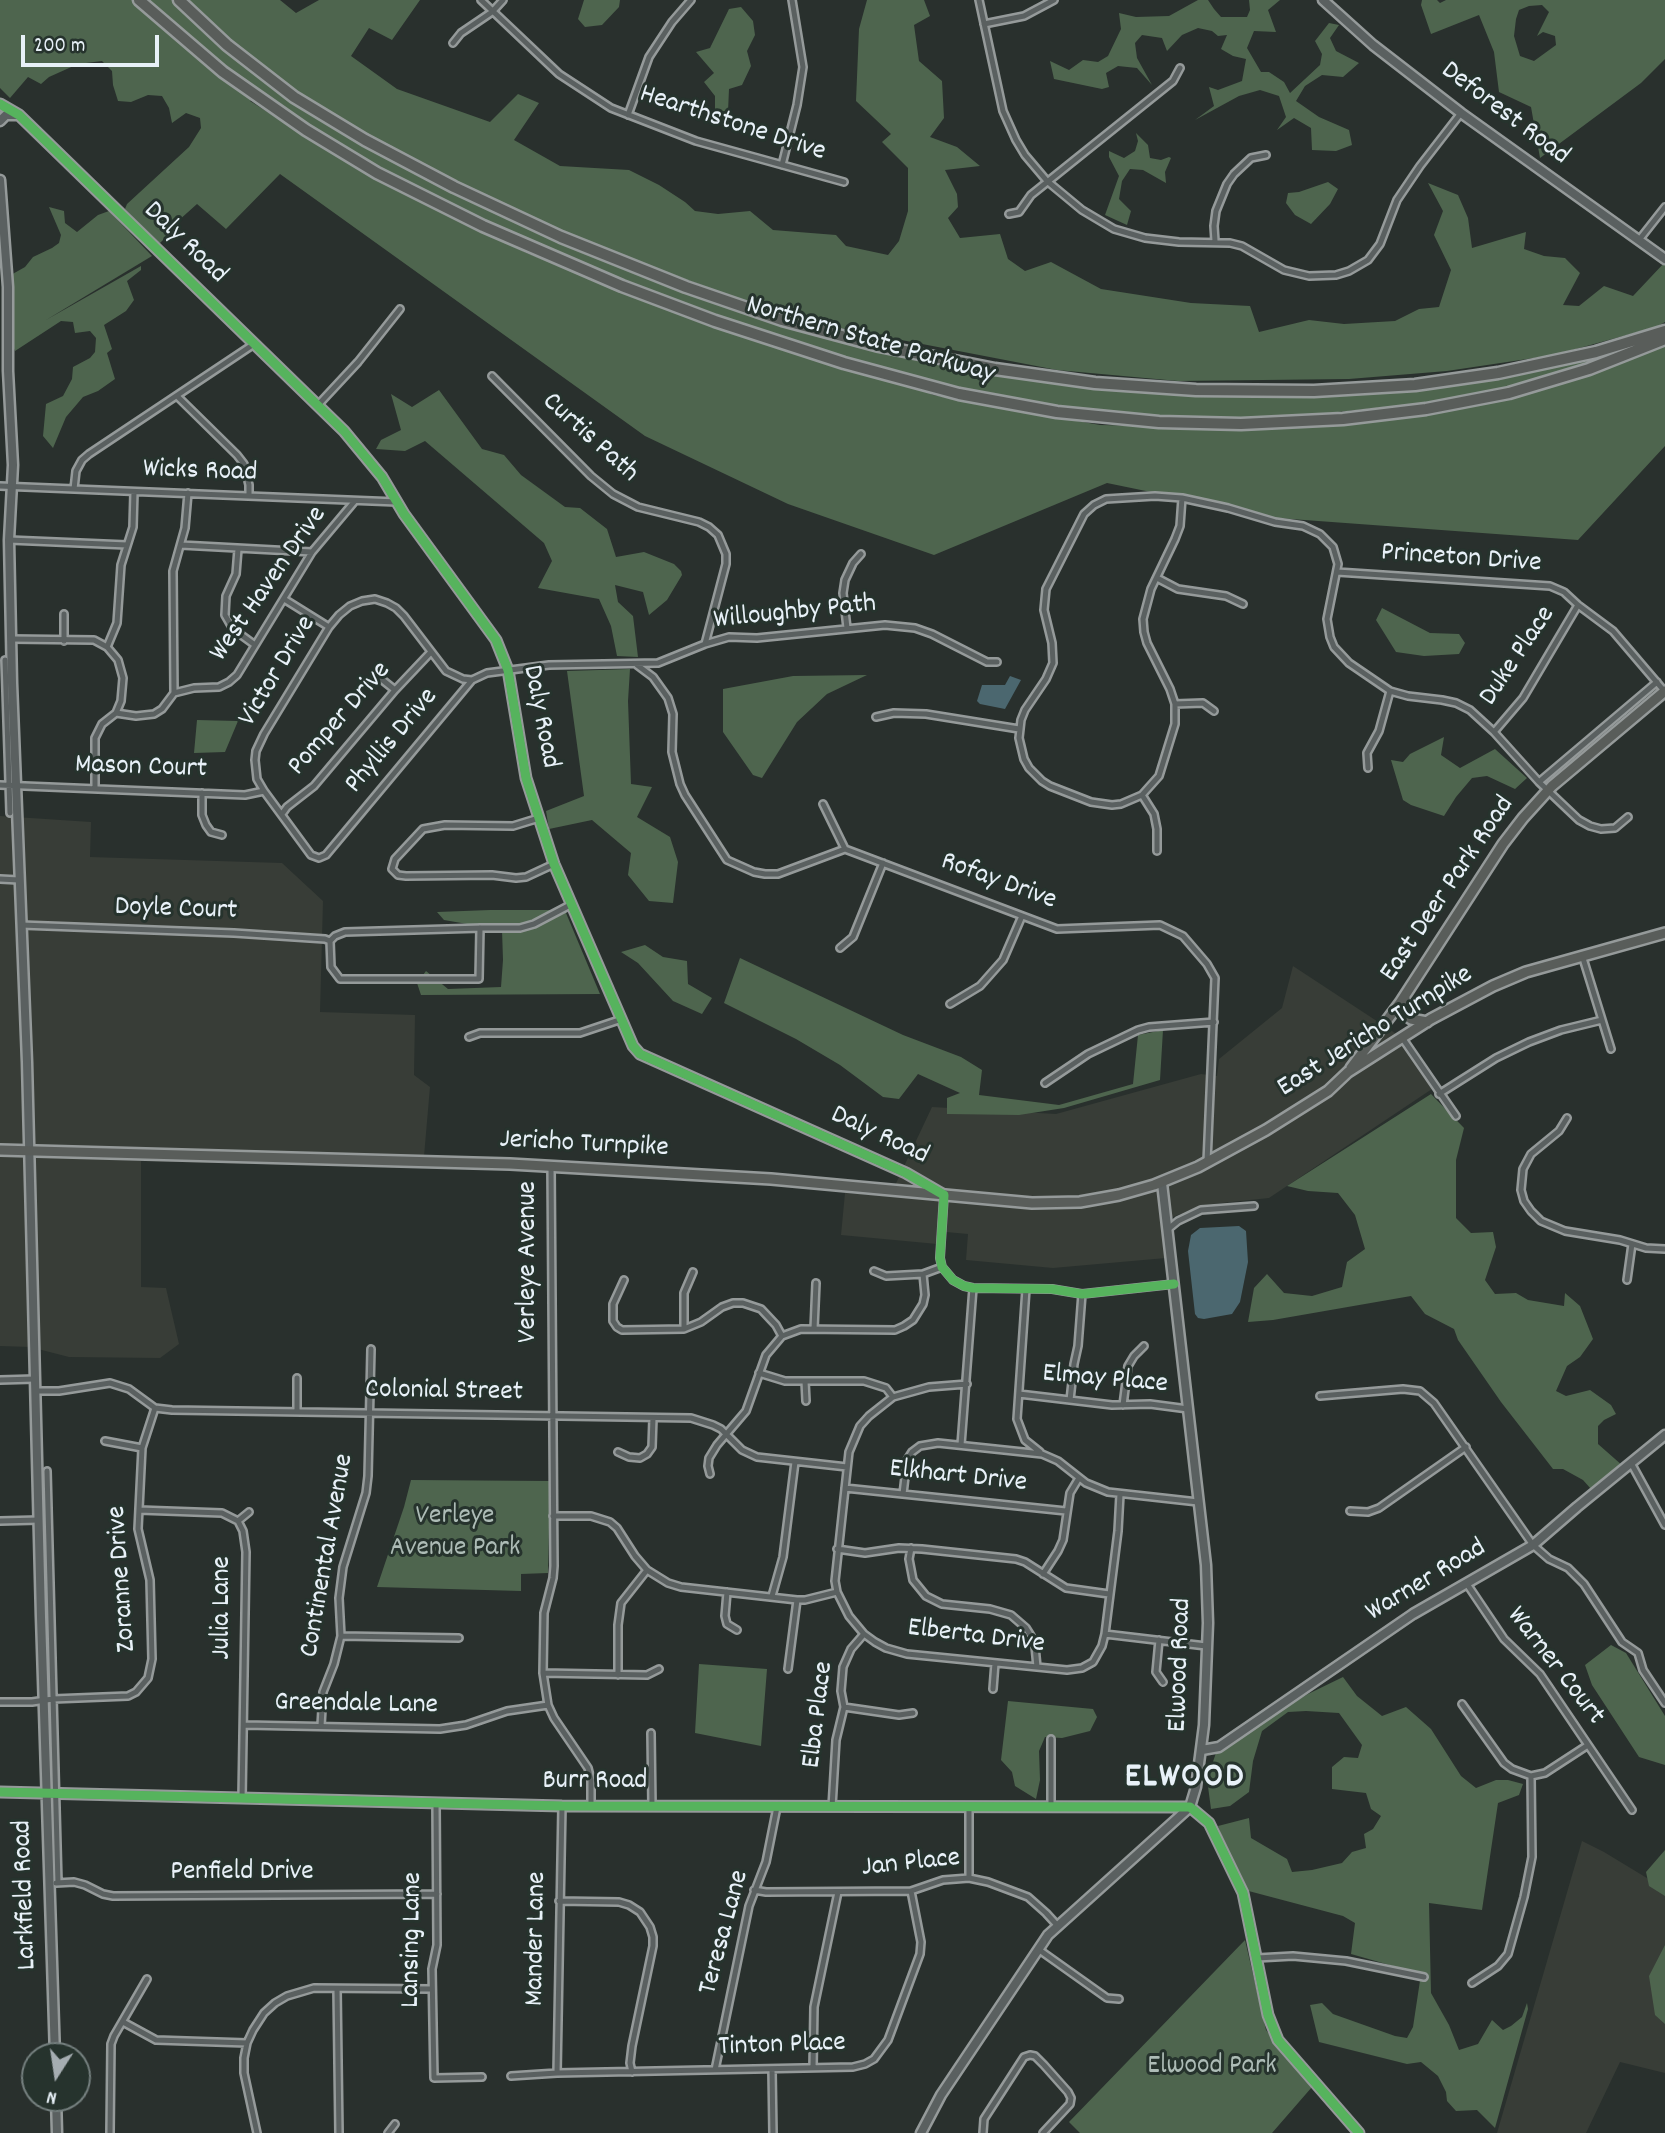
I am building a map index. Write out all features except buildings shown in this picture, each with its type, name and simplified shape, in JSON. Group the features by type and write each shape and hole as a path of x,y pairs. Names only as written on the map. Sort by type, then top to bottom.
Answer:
{"highway":[{"name":"Northern State Parkway","path":"139,0 197,50 278,111 377,173 476,222 591,273 715,321 860,368 967,395 1057,412 1158,422 1241,424 1335,420 1426,409 1509,393 1588,369 1665,340"},
{"name":"Northern State Parkway","path":"179,0 240,56 301,101 357,136 454,187 561,237 669,281 782,320 945,361 1062,379 1163,389 1264,392 1347,390 1448,381 1530,367 1665,331"},
{"path":"1612,347 1665,325"}],"main road":[{"name":"East Deer Park Road","path":"1348,1072 1406,993 1503,844 1548,790 1665,692"},
{"name":"East Jericho Turnpike","path":"1162,1183 1266,1130 1328,1091 1348,1072 1480,992 1525,972 1665,933"},
{"path":"1406,993 1407,1016 1411,1020 1427,1022"},
{"name":"Jericho Turnpike","path":"0,1150 551,1166 771,1179 1061,1204 1110,1197 1162,1183"}],"street":[{"name":"Hearthstone Drive","path":"481,0 559,74 587,94 628,115 696,141 844,182"},
{"path":"453,43 461,33 492,12 503,0"},
{"path":"628,115 649,57 672,22 691,0"},
{"path":"782,165 797,106 803,67 792,0"},
{"path":"979,0 998,96 1008,125 1025,155 1047,181 1082,210 1114,229 1137,237 1161,241 1215,241 1242,246 1284,270 1309,276 1336,275 1360,266 1380,244 1393,209 1405,187 1461,113"},
{"path":"984,24 1024,16 1054,0"},
{"name":"Deforest Road","path":"1323,0 1373,45 1461,113 1665,259"},
{"path":"1009,214 1018,212 1031,195 1047,181 1172,81 1180,68"},
{"name":"Daly Road","path":"0,104 19,115 364,454 382,477 404,514 496,640 508,670 526,778 538,818 554,864 633,1046 640,1054 906,1173 944,1195"},
{"path":"0,121 6,115 19,115"},
{"path":"1215,241 1216,211 1227,184 1251,158 1266,155"},
{"name":"Larkfield Road","path":"0,180 8,287 12,486 9,540 11,639 5,683"},
{"path":"1639,240 1665,207"},
{"path":"317,405 358,362 400,309"},
{"path":"74,489 76,471 82,460 254,344"},
{"name":"Curtis Path","path":"492,376 613,495 638,507 699,522 718,535 726,554 726,565 705,644"},
{"path":"177,396 244,464 249,496"},
{"name":"Wicks Road","path":"0,486 397,502"},
{"path":"107,647 117,624 121,565 133,527 134,492"},
{"path":"116,713 136,716 153,714 162,709 174,693 173,571 186,528 188,494"},
{"path":"1182,498 1180,526 1151,589 1143,619 1143,632 1147,643 1175,704 1175,724 1163,766 1155,782 1142,795 1112,805 1091,802 1042,781 1029,768 1021,750 1019,729 1025,710 1046,679 1053,663 1052,643 1044,610 1046,589 1084,514 1106,499 1155,496 1182,498 1275,522 1312,528 1333,547 1338,564 1327,619 1334,647 1349,663 1390,691 1408,696 1442,699 1470,710 1579,820 1601,829 1615,828 1628,817"},
{"name":"West Haven Drive","path":"174,693 194,688 219,687 237,675 312,552 354,502"},
{"path":"9,540 127,545"},
{"path":"181,545 312,552"},
{"path":"238,549 236,574 226,596 225,615 233,629 255,645"},
{"path":"848,628 845,580 853,563 862,554"},
{"path":"0,565 10,565"},
{"name":"Princeton Drive","path":"1337,572 1550,586 1564,592 1622,639 1665,692"},
{"path":"1157,578 1178,589 1226,596 1243,604"},
{"path":"284,599 329,627"},
{"name":"Victor Drive","path":"319,858 311,855 264,790 257,779 255,769 260,743 329,627 339,615 350,606 375,599 396,608 446,671 472,680"},
{"name":"Duke Place","path":"1494,732 1523,698 1578,605"},
{"path":"64,614 64,641"},
{"path":"0,615 10,616"},
{"name":"Willoughby Path","path":"508,670 549,664 658,663 729,637 757,638 885,625 915,628 987,662 998,662"},
{"path":"11,639 87,639 107,647 118,660 123,678 121,701 116,713 102,724 95,738 95,788"},
{"name":"Pomper Drive","path":"282,814 314,786 430,653"},
{"name":"Larkfield Road","path":"5,660 21,926 39,1520 48,1699"},
{"path":"637,664 653,677 668,698 673,714 673,752 680,784 727,860 754,872 778,874 845,849 823,804"},
{"name":"Phyllis Drive","path":"319,858 326,855 472,680 487,673 508,670"},
{"path":"375,674 395,690"},
{"path":"1539,782 1657,682"},
{"path":"1368,768 1367,753 1379,731 1390,691"},
{"path":"1175,704 1203,703 1214,711"},
{"path":"876,717 908,713 1019,729"},
{"name":"Mason Court","path":"0,785 245,795 264,790"},
{"name":"Larkfield Road","path":"10,813 12,786"},
{"path":"202,793 202,816 206,825 211,832 222,835"},
{"path":"1142,795 1154,814 1157,851"},
{"path":"538,818 513,826 445,825 423,829 395,859 392,869 398,875 406,876 492,875 516,878 526,877 554,864"},
{"name":"Rofay Drive","path":"845,849 1057,929 1160,925 1183,936 1207,964 1215,978 1207,1162"},
{"path":"840,948 853,937 883,863"},
{"path":"0,879 19,880"},
{"path":"480,929 479,979 340,979 331,967 330,942 335,936 345,932 520,928 534,924 572,904"},
{"path":"950,1004 980,986 1003,960 1022,916"},
{"name":"Doyle Court","path":"21,926 234,933 289,936 330,942"},
{"path":"1582,955 1611,1049"},
{"path":"469,1037 480,1034 580,1033 622,1019"},
{"path":"1439,1094 1496,1058 1529,1042 1602,1020"},
{"path":"1045,1083 1088,1054 1138,1030 1214,1022"},
{"path":"1403,1039 1456,1116"},
{"path":"1567,1118 1559,1131 1531,1154 1526,1162 1521,1179 1524,1201 1541,1221 1552,1227 1620,1240 1646,1248 1665,1249"},
{"name":"Verleye Avenue","path":"551,1166 553,1578 544,1613 544,1673 548,1705 562,1732 588,1768 592,1806"},
{"name":"Elwood Road","path":"1162,1183 1208,1597 1202,1750 1190,1807"},
{"path":"944,1195 940,1258 942,1267 953,1280 974,1288 1052,1289 1082,1294 1174,1284"},
{"path":"1167,1230 1178,1221 1201,1210 1254,1206"},
{"path":"1627,1280 1632,1244"},
{"path":"874,1271 886,1276 923,1274 942,1267"},
{"path":"684,1329 684,1293 693,1272"},
{"path":"710,1474 709,1458 746,1411 766,1354 782,1336 814,1329 895,1330 913,1320 923,1304 923,1274"},
{"path":"624,1280 613,1304 613,1321 622,1330 684,1329 701,1322 722,1307 743,1303 761,1309 782,1336"},
{"path":"814,1329 816,1283"},
{"path":"961,1446 974,1288"},
{"path":"1026,1289 1017,1419 1025,1440 1096,1488 1121,1494 1198,1502"},
{"path":"1070,1399 1082,1294"},
{"path":"1123,1405 1128,1366 1144,1346"},
{"name":"Continental Avenue","path":"321,1726 323,1692 341,1636 340,1582 366,1493 371,1349"},
{"path":"759,1373 775,1379 864,1381 886,1388 893,1397 929,1387 967,1384"},
{"path":"0,1380 35,1378"},
{"path":"296,1412 297,1378"},
{"path":"805,1381 806,1401"},
{"path":"36,1391 59,1391 110,1383 129,1389 155,1408"},
{"path":"1320,1396 1404,1389 1420,1391 1434,1403 1533,1545 1549,1559 1568,1568 1584,1584 1622,1642 1638,1653 1643,1670 1665,1703"},
{"name":"Elmay Place","path":"1019,1394 1188,1409"},
{"name":"Elberta Drive","path":"893,1397 860,1426 849,1451 835,1581 837,1592 849,1616 864,1634 898,1652 1067,1670 1082,1668 1093,1662 1105,1634 1121,1494"},
{"name":"Colonial Street","path":"155,1408 691,1418 721,1429 748,1454 769,1459 847,1467"},
{"name":"Zoranne Drive","path":"0,1702 128,1696 136,1692 148,1678 152,1660 150,1587 138,1529 142,1448 155,1408"},
{"path":"618,1452 640,1458 647,1454 652,1447 653,1418"},
{"name":"Warner Road","path":"1202,1750 1219,1747 1413,1614 1533,1545 1665,1435"},
{"path":"105,1441 142,1448"},
{"path":"903,1494 907,1460 912,1452 929,1443 1042,1454"},
{"path":"1350,1511 1367,1512 1379,1508 1466,1447"},
{"path":"772,1597 783,1558 795,1462"},
{"path":"1631,1463 1665,1525"},
{"name":"Larkfield Road","path":"47,1471 48,1699 54,1883 55,2042"},
{"path":"1043,1574 1063,1540 1070,1493 1079,1478"},
{"name":"Elkhart Drive","path":"845,1488 1066,1511"},
{"name":"Julia Lane","path":"139,1510 222,1513 238,1521 245,1540 245,1725 242,1798"},
{"path":"238,1521 249,1512"},
{"path":"553,1516 591,1516 610,1522 647,1570 658,1578 681,1587 797,1600 837,1592"},
{"path":"0,1521 39,1520"},
{"path":"911,1548 909,1559 913,1580 926,1596 942,1604 990,1609 1011,1615 1031,1636 1037,1667"},
{"path":"837,1549 865,1553 911,1548 1016,1559 1066,1588 1109,1594"},
{"path":"618,1675 621,1603 647,1570"},
{"name":"Warner Court","path":"1467,1584 1504,1640 1540,1674 1632,1810"},
{"path":"727,1592 724,1616 727,1624 737,1630"},
{"path":"788,1669 797,1600"},
{"name":"Elba Place","path":"832,1807 836,1740 844,1707 841,1691 843,1667 851,1649 864,1634"},
{"path":"1105,1634 1206,1646"},
{"path":"341,1636 459,1638"},
{"path":"1159,1640 1156,1672 1163,1682"},
{"path":"993,1689 995,1663"},
{"path":"544,1673 647,1675 659,1669"},
{"path":"1462,1704 1504,1763 1531,1776 1545,1773 1588,1745"},
{"name":"Greendale Lane","path":"245,1725 440,1730 466,1725 507,1711 548,1705"},
{"path":"844,1707 899,1715 914,1713"},
{"path":"651,1733 652,1806"},
{"path":"1051,1739 1051,1806"},
{"path":"1472,1983 1498,1966 1508,1954 1521,1909 1532,1857 1531,1776"},
{"name":"Burr Road","path":"0,1793 562,1806 1190,1807"},
{"name":"Lansing Lane","path":"436,1804 437,1945 432,1969 434,2078 482,2077"},
{"name":"Mander Lane","path":"556,2073 562,1806"},
{"name":"Teresa Lane","path":"715,2070 754,1890 766,1863 777,1807"},
{"path":"969,1807 969,1878"},
{"path":"921,2133 942,2095 1038,1949 1057,1925 1190,1807 1209,1823 1243,1893 1268,2015 1278,2040 1357,2133"},
{"name":"Jan Place","path":"754,1890 911,1891 943,1880 969,1878 988,1882 1028,1898 1057,1925"},
{"name":"Penfield Drive","path":"54,1883 74,1882 113,1896 437,1894"},
{"name":"Tinton Place","path":"511,2076 772,2070 853,2067 865,2064 874,2059 888,2039 920,1954 921,1942 911,1891"},
{"path":"813,2068 814,2007 838,1892"},
{"path":"559,1901 619,1902 640,1912 650,1927 653,1946 631,2054 632,2072"},
{"path":"1038,1949 1107,1998 1119,1999"},
{"path":"1257,1958 1293,1956 1346,1961 1424,1977"},
{"path":"110,2133 110,2052 114,2036 147,1979"},
{"path":"257,2133 244,2073 247,2043 264,2013 287,1996 314,1988 432,1989"},
{"path":"337,1989 339,2133"},
{"path":"122,2022 156,2040 247,2043"},
{"path":"983,2133 984,2119 1024,2057 1030,2055 1044,2064 1071,2098 1070,2104 1043,2133"},
{"path":"772,2070 772,2133"},
{"path":"56,2112 57,2133"},
{"path":"388,2133 395,2124"}],"shaded area":[{"path":"0,816 91,822 90,857 282,863 323,901 320,1012 415,1015 414,1075 430,1087 423,1168 141,1161 141,1287 166,1288 179,1344 160,1358 69,1357 30,1347 0,1346"},
{"path":"1293,966 1395,1033 1432,1089 1269,1198 1203,1205 1163,1221 1166,1258 1053,1268 966,1260 968,1234 946,1232 937,1244 841,1235 845,1193 890,1196 932,1107 1056,1114 1201,1074 1217,1076 1219,1059 1282,1008"},
{"path":"1582,1841 1665,1889 1665,2073 1620,2062 1586,2133 1497,2133"}],"green space":[{"path":"0,0 133,0 171,34 253,98 250,101 325,148 452,217 529,254 783,350 857,373 919,388 933,395 1100,425 1275,429 1365,423 1462,408 1590,373 1665,345 1665,446 1578,540 1277,518 1107,483 934,555 788,504 645,436 280,174 226,229 197,204 168,230 168,235 160,243 156,241 125,209 127,204 189,147 201,128 200,118 186,113 172,123 169,108 162,96 148,95 131,102 118,101 112,71 102,61 78,64 49,77 41,84 28,77 10,98 0,88"},
{"path":"145,0 178,0 308,108 591,252 880,349 1137,389 1392,389 1658,337 1549,378 1455,400 1260,420 1135,415 998,398 838,357 772,336 633,285 472,217 401,180 303,123 234,76"},
{"path":"187,0 280,0 296,13 319,0 420,0 392,40 369,28 351,56 397,89 490,122 518,94 539,103 514,140 560,166 629,170 659,185 695,211 718,214 750,211 773,230 836,235 846,246 888,255 899,241 908,211 908,168 882,142 891,134 856,101 859,29 867,0 924,0 930,16 914,25 919,61 942,81 944,118 930,137 957,147 980,166 945,170 957,194 958,207 948,218 960,238 1000,234 1008,259 1025,271 1051,262 1101,289 1191,303 1250,306 1259,332 1309,320 1344,324 1395,321 1419,309 1439,307 1451,270 1434,235 1443,211 1428,183 1458,195 1468,218 1472,248 1526,232 1524,249 1544,256 1565,258 1580,273 1563,305 1579,306 1604,286 1633,296 1665,262 1665,322 1656,327 1554,355 1447,371 1349,379 1178,381 1057,370 834,327 754,305 592,244 534,219 355,131 302,97 257,63"},
{"path":"584,0 620,0 619,7 602,25 585,27 578,19"},
{"path":"1198,0 1208,0 1221,17 1247,17 1250,10 1249,0 1280,0 1268,10 1276,32 1254,31 1247,48 1261,72 1269,72 1284,82 1290,93 1320,65 1322,54 1315,41 1329,23 1339,25 1330,38 1336,51 1359,63 1343,77 1322,75 1305,86 1296,101 1319,117 1349,130 1352,145 1336,151 1312,150 1311,128 1294,118 1277,130 1286,117 1279,96 1260,90 1239,96 1195,120 1214,106 1209,87 1218,90 1242,81 1246,59 1221,49 1227,35 1218,36 1212,31 1198,28 1182,35 1167,51 1162,38 1142,35 1135,43 1137,58 1152,85 1137,68 1118,66 1106,73 1109,87 1102,89 1054,79 1050,61 1069,70 1083,60 1098,62 1108,56 1121,29 1119,13 1136,17 1169,16"},
{"path":"1422,0 1437,0 1440,3 1446,0 1665,0 1665,59 1641,83 1540,158 1531,107 1499,92 1494,52 1479,15 1431,34 1421,5","holes":["1542,5 1549,12 1537,36 1543,32 1555,36 1556,45 1534,61 1520,56 1514,36 1519,10"]},
{"path":"741,7 753,21 755,35 747,51 751,66 742,85 729,89 728,112 724,118 715,117 715,96 704,82 714,73 696,52 710,48 729,9"},
{"path":"1136,133 1148,145 1150,158 1171,158 1165,172 1166,183 1143,170 1130,169 1122,181 1119,199 1131,211 1127,225 1105,215 1119,176 1109,157 1109,151 1124,158 1135,151 1138,141"},
{"path":"1328,182 1338,189 1330,204 1311,224 1295,215 1286,203 1288,193"},
{"path":"49,207 64,211 65,223 77,232 98,215 109,211 152,256 46,320 141,266 141,270 127,281 134,300 126,311 104,325 112,349 107,353 115,379 98,391 83,397 66,417 53,448 43,436 46,404 63,396 72,379 73,367 90,358 95,352 96,338 90,331 75,333 73,322 61,321 15,351 11,341 9,276 25,267 33,257 59,243 61,235"},
{"path":"439,390 482,449 504,455 521,475 565,507 580,508 607,529 616,557 644,552 674,564 681,571 682,575 667,600 649,615 643,592 615,585 618,602 633,616 638,657 617,656 611,626 599,599 538,588 552,561 544,543 425,441 405,451 376,449 381,440 401,430 391,394 412,407"},
{"path":"1382,608 1430,633 1459,634 1465,643 1459,654 1424,656 1396,652 1376,620"},
{"path":"630,669 628,701 631,784 652,787 637,817 670,837 678,862 673,903 649,901 628,875 631,853 592,820 549,829 546,811 584,796 567,671"},
{"path":"867,675 827,694 797,722 762,778 753,775 723,732 723,689 793,676"},
{"path":"197,720 238,721 225,752 194,753"},
{"path":"1444,737 1441,755 1460,768 1495,749 1527,778 1515,789 1487,776 1472,778 1444,816 1411,805 1403,800 1391,760 1403,762 1410,754"},
{"path":"553,910 566,913 600,994 421,995 417,983 426,971 448,989 501,987 502,930 444,920 437,912"},
{"path":"645,945 663,957 687,961 688,984 712,998 702,1014 673,1001 638,963 621,952"},
{"path":"740,958 903,1035 961,1057 982,1070 979,1095 1059,1105 1133,1084 1138,1035 1163,1030 1160,1080 1064,1108 1019,1115 947,1114 947,1098 960,1093 918,1074 899,1099 883,1097 840,1065 796,1039 724,1003"},
{"path":"1431,1094 1464,1128 1456,1160 1456,1218 1471,1233 1493,1232 1496,1247 1485,1280 1495,1294 1516,1293 1528,1300 1564,1306 1565,1293 1580,1306 1593,1339 1580,1357 1567,1366 1556,1391 1566,1396 1590,1390 1611,1405 1616,1414 1598,1426 1598,1444 1623,1466 1591,1489 1583,1480 1563,1469 1553,1469 1501,1402 1458,1340 1454,1329 1425,1314 1411,1296 1248,1322 1254,1288 1267,1274 1284,1293 1312,1296 1342,1287 1347,1262 1365,1249 1355,1215 1338,1193 1287,1186"},
{"name":"Verleye Avenue Park","path":"411,1480 550,1481 548,1573 521,1574 521,1591 377,1587"},
{"path":"1611,1645 1626,1653 1665,1716 1665,1765 1639,1757 1592,1685 1585,1665"},
{"path":"699,1664 767,1669 761,1746 695,1733"},
{"path":"1343,1677 1357,1696 1382,1716 1406,1707 1431,1729 1461,1776 1476,1788 1496,1780 1523,1784 1519,1795 1498,1803 1482,1910 1429,1903 1431,1993 1459,2050 1478,2044 1492,2020 1503,2030 1511,2026 1522,2017 1527,2003 1528,2009 1495,2128 1477,2110 1456,2111 1447,2101 1446,2092 1438,2076 1421,2062 1407,2064 1319,2042 1310,2005 1322,2003 1333,2014 1407,2038 1413,2027 1421,1974 1351,1954 1355,1923 1343,1916 1241,1889 1218,1826 1249,1818 1251,1838 1287,1859 1292,1872 1342,1863 1352,1852 1366,1848 1364,1834 1373,1829 1381,1816 1371,1809 1366,1793 1332,1789 1332,1767 1344,1757 1358,1758 1362,1745 1339,1713 1288,1712 1262,1731 1253,1761 1249,1792 1230,1806 1211,1809 1207,1779 1216,1753 1269,1717"},
{"path":"1008,1701 1093,1709 1097,1717 1090,1731 1062,1738 1045,1737 1039,1751 1040,1780 1036,1799 1015,1786 1012,1772 1001,1760"},
{"path":"1665,1850 1665,1896 1649,1886 1646,1872"},
{"name":"Elwood Park","path":"1245,1940 1266,2030 1312,2087 1272,2133 1080,2133 1069,2122"},
{"path":"1665,1945 1665,2024 1655,2015 1649,1976"}],"water":[{"path":"1010,676 1021,680 1005,709 977,701 982,685 1005,685"},
{"path":"1239,1226 1246,1231 1248,1262 1240,1302 1232,1314 1198,1318 1195,1314 1188,1251 1191,1235 1200,1228"}],"cycle path":[{"path":"0,104 19,115 344,431 382,477 404,514 496,640 508,670 526,778 554,864 633,1046 640,1054 906,1173 944,1195 940,1258 942,1267 953,1280 964,1286 1052,1289 1082,1294 1174,1284"},
{"path":"0,1792 562,1806 1190,1807 1209,1823 1243,1893 1268,2015 1278,2040 1359,2133"}],"district":[{"name":"ELWOOD","path":"1185,1780"}]}
